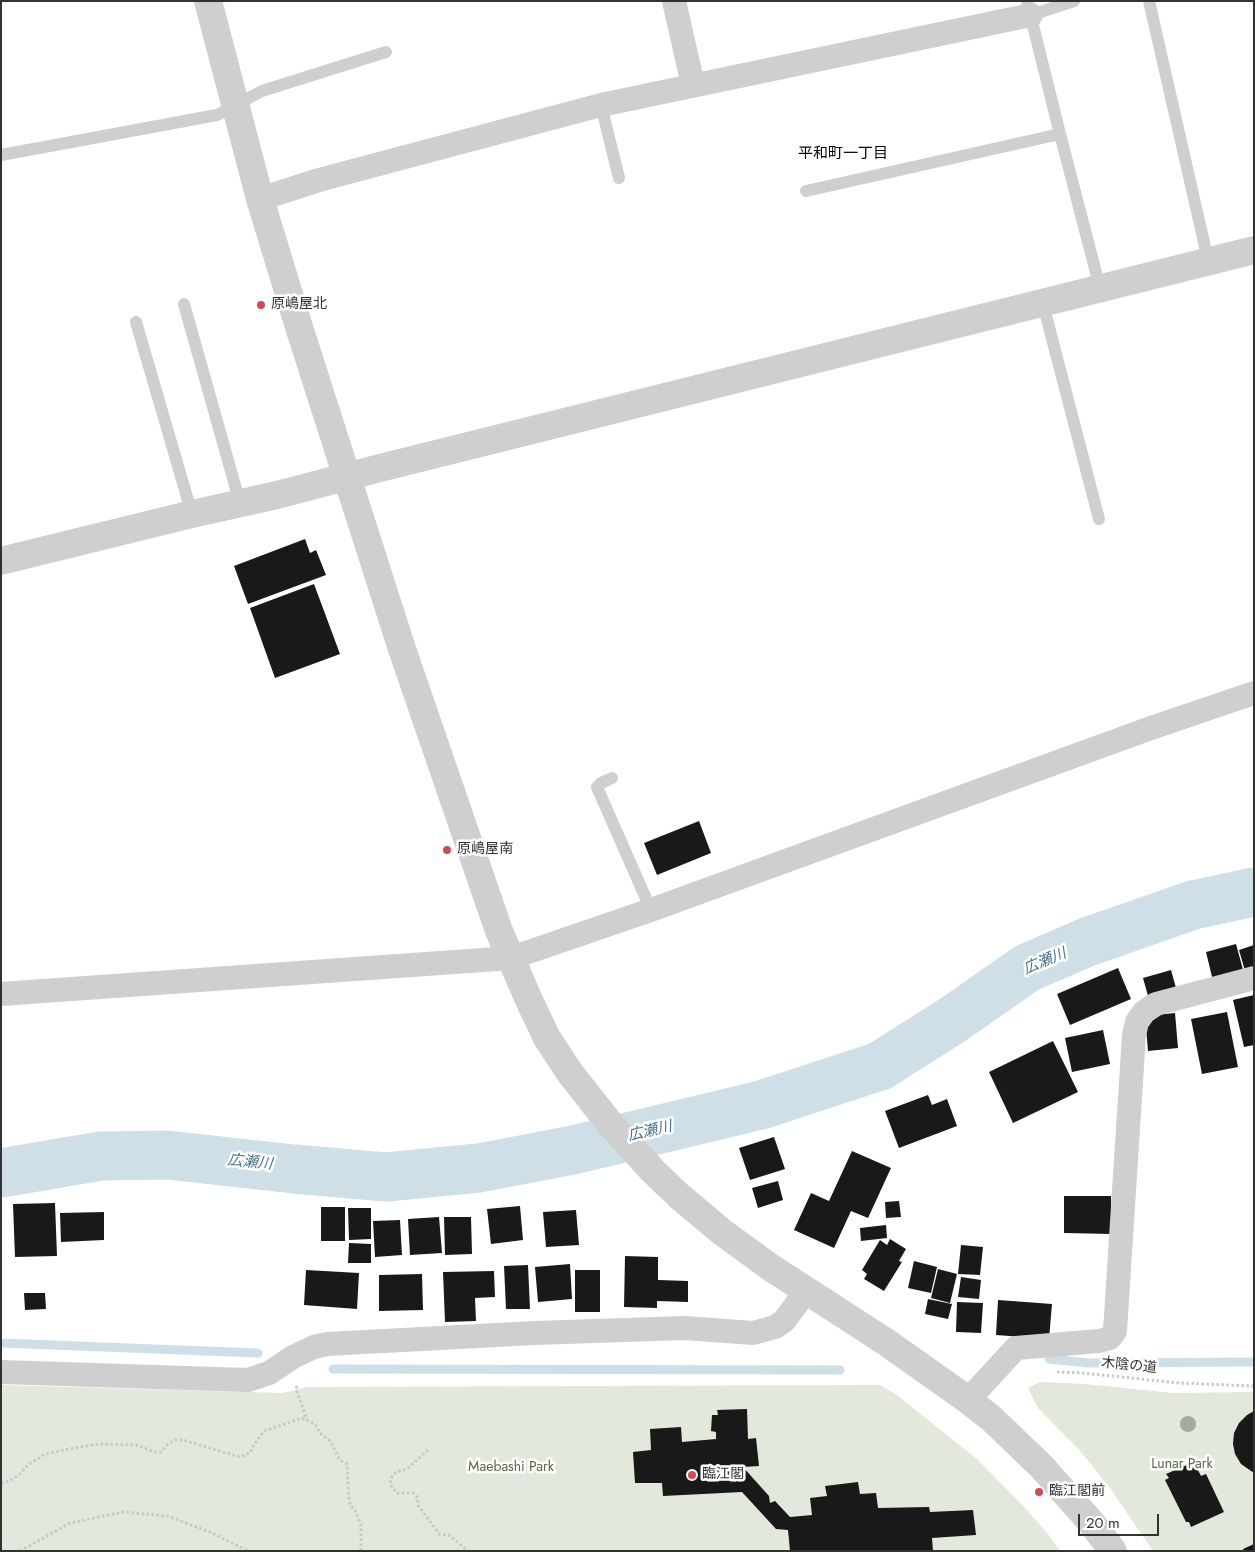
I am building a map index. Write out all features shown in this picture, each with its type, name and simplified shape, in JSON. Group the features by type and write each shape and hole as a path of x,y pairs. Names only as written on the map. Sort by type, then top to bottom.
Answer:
{"street":[{"path":"208,1 260,199 347,476 441,763 499,930 547,1038 570,1073 595,1105 653,1171 678,1195 722,1232 770,1267 807,1290 968,1400 992,1419 1041,1466 1090,1521 1113,1551"},
{"path":"674,1 693,85"},
{"path":"260,199 319,180 601,105 1029,8"},
{"path":"1,561 277,495 1254,250"},
{"path":"1,994 510,958 651,910 1151,728 1254,693"},
{"path":"968,1400 1016,1348 1099,1341 1110,1338 1115,1330 1134,1035 1137,1022 1144,1012 1156,1004 1254,978"},
{"path":"1,1372 248,1380 269,1373 306,1350 327,1344 535,1333 685,1328 753,1333 766,1330 784,1321 807,1290"}],"lane":[{"path":"1074,1 1029,8 1100,288"},
{"path":"1149,1 1208,260"},
{"path":"1,155 217,115 262,91 386,52"},
{"path":"601,105 619,178"},
{"path":"806,191 1060,134"},
{"path":"184,304 240,503"},
{"path":"1042,304 1099,519"},
{"path":"136,322 192,514"},
{"path":"612,778 601,782 597,787 651,910"}],"path":[{"name":"木陰の道","path":"1049,1372 1083,1372 1179,1383 1254,1386"},
{"path":"296,1389 308,1421"},
{"path":"1,1483 19,1475 28,1465 45,1454 100,1444 136,1445 161,1452 175,1440 182,1440 240,1456 250,1453 264,1431 302,1418 315,1424 320,1433 330,1441 340,1460 347,1464 349,1498 361,1525 362,1551"},
{"path":"428,1450 406,1469 396,1472 390,1484 397,1493 413,1493 418,1498 418,1505 439,1534 449,1535 468,1551"},
{"path":"20,1551 70,1523 123,1512 166,1516 210,1532 238,1549 248,1551"}],"green space":[{"name":"Lunar Park","path":"1040,1382 1085,1384 1173,1393 1254,1392 1254,1551 1153,1551 1110,1488 1081,1452 1038,1408 1028,1388"},
{"name":"Maebashi Park","path":"1,1385 283,1393 306,1387 880,1385 897,1395 978,1460 1026,1509 1060,1551 1,1551"}],"building":[{"path":"305,539 310,553 316,550 326,575 248,604 234,566"},
{"path":"314,584 340,654 275,678 250,608"},
{"path":"699,821 711,853 657,875 644,843"},
{"path":"1236,944 1245,977 1214,985 1206,952"},
{"path":"1254,945 1254,976 1247,978 1239,950"},
{"path":"1118,968 1131,999 1070,1025 1057,994"},
{"path":"1171,970 1178,995 1150,1003 1143,978"},
{"path":"1254,995 1254,1045 1244,1047 1233,1000"},
{"path":"1227,1012 1238,1067 1202,1074 1191,1019"},
{"path":"1175,1013 1178,1048 1148,1051 1145,1016"},
{"path":"1103,1030 1110,1064 1072,1072 1065,1038"},
{"path":"1053,1041 1078,1092 1013,1123 989,1072"},
{"path":"928,1095 932,1105 947,1099 957,1126 899,1148 885,1111"},
{"path":"774,1137 785,1169 750,1180 739,1148"},
{"path":"852,1151 891,1168 868,1218 851,1211 834,1248 794,1230 811,1193 829,1201"},
{"path":"778,1181 783,1200 758,1208 752,1188"},
{"path":"1064,1196 1111,1196 1111,1234 1064,1233"},
{"path":"899,1201 901,1217 886,1218 885,1202"},
{"path":"55,1203 57,1256 15,1257 13,1204"},
{"path":"520,1206 523,1240 491,1244 487,1209"},
{"path":"321,1207 345,1207 345,1241 321,1241"},
{"path":"348,1208 371,1208 371,1239 349,1240"},
{"path":"576,1210 579,1245 546,1247 543,1212"},
{"path":"104,1212 104,1240 61,1242 60,1213"},
{"path":"439,1217 442,1253 410,1255 408,1219"},
{"path":"444,1217 471,1217 472,1254 445,1255"},
{"path":"400,1220 402,1255 375,1257 373,1221"},
{"path":"886,1225 887,1238 861,1241 860,1228"},
{"path":"890,1239 906,1249 899,1261 902,1262 884,1291 864,1279 867,1274 862,1270 880,1240 887,1245"},
{"path":"349,1243 371,1244 371,1263 348,1263"},
{"path":"961,1245 983,1247 980,1275 958,1274"},
{"path":"625,1256 658,1257 658,1280 688,1281 688,1302 657,1301 657,1308 624,1307"},
{"path":"914,1261 937,1267 931,1293 908,1288"},
{"path":"570,1264 572,1299 538,1302 535,1267"},
{"path":"528,1265 530,1309 506,1309 504,1266"},
{"path":"938,1269 957,1274 950,1303 931,1298"},
{"path":"306,1270 359,1273 357,1309 304,1305"},
{"path":"575,1270 600,1270 600,1312 575,1312"},
{"path":"494,1271 495,1297 475,1298 476,1321 445,1322 443,1272"},
{"path":"422,1274 423,1310 379,1311 379,1275"},
{"path":"961,1277 981,1280 979,1299 958,1297"},
{"path":"24,1293 45,1293 46,1309 25,1310"},
{"path":"928,1299 952,1304 948,1319 925,1314"},
{"path":"998,1300 1052,1304 1049,1339 996,1335"},
{"path":"957,1302 983,1303 981,1333 956,1332"},
{"name":"臨江閣","path":"747,1409 748,1439 756,1438 759,1466 743,1467 769,1496 770,1503 775,1501 790,1517 812,1515 810,1498 827,1496 825,1486 858,1482 860,1494 876,1493 878,1508 929,1507 930,1512 973,1510 976,1535 932,1538 933,1551 790,1551 788,1530 776,1529 742,1492 663,1496 662,1483 635,1483 633,1452 651,1450 650,1429 681,1427 682,1442 716,1439 716,1432 711,1431 712,1415 718,1415 717,1410"},
{"path":"1254,1411 1254,1473 1241,1464 1235,1454 1233,1444 1234,1433 1239,1423"},
{"path":"1187,1465 1188,1469 1196,1466 1201,1476 1206,1474 1224,1512 1191,1527 1189,1522 1186,1522 1165,1480 1169,1478 1166,1474"},
{"path":"1254,1544 1254,1551 1244,1551 1243,1549"}],"waterway":[{"name":"広瀬川","path":"1,1173 101,1156 167,1155 386,1177 479,1168 573,1150 761,1105 880,1066 954,1019 1027,968 1087,942 1193,905 1254,892"},
{"path":"1,1343 258,1353"},
{"path":"1049,1359 1088,1363 1254,1362"},
{"path":"333,1369 840,1370"}],"place":[{"name":"原嶋屋北","path":"261,305"},
{"name":"原嶋屋南","path":"447,850"},
{"name":"臨江閣","path":"692,1475"},
{"name":"臨江閣前","path":"1039,1492"}],"district":[{"name":"平和町一丁目","path":"843,154"}]}
